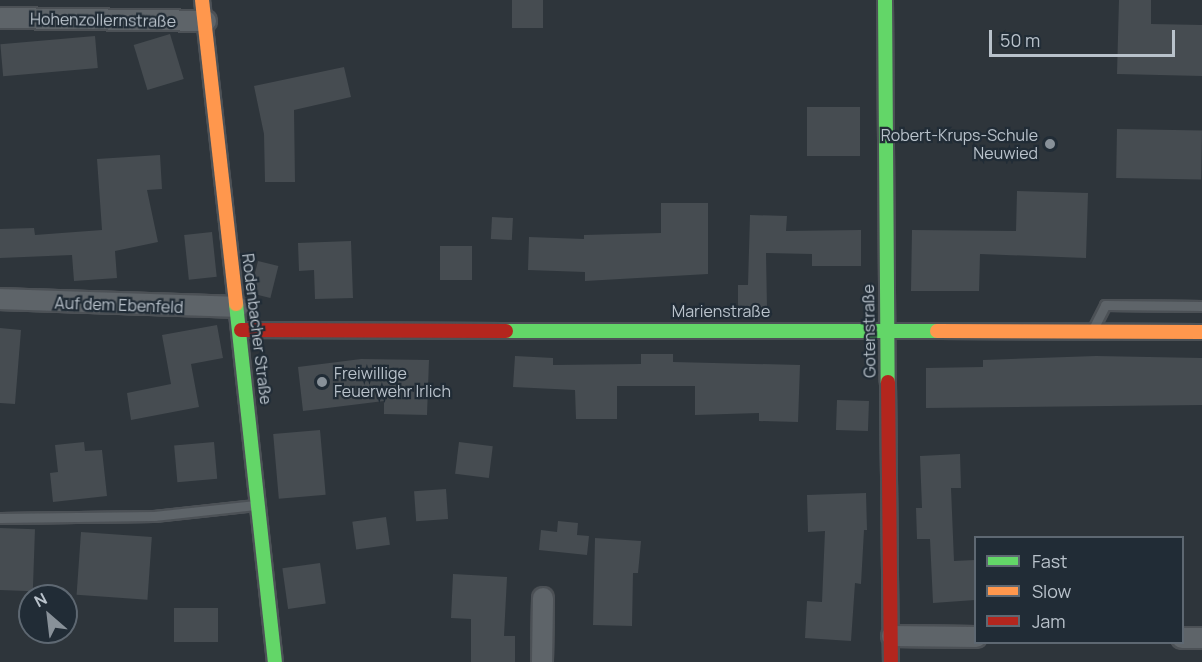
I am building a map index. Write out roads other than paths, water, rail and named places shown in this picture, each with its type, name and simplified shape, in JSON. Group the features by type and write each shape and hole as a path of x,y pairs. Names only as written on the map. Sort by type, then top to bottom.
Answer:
{"street":[{"name":"Rodenbacher Straße","path":"202,0 241,330 275,662"},
{"name":"Gotenstraße","path":"885,0 885,328 891,662"},
{"name":"Hohenzollernstraße","path":"0,18 206,21"},
{"name":"Auf dem Ebenfeld","path":"0,299 238,307"},
{"name":"Marienstraße","path":"241,330 885,328 1202,332"},
{"path":"542,662 543,598"},
{"path":"892,636 974,637"},
{"path":"1184,638 1202,638"}],"lane":[{"path":"1093,329 1105,305 1202,306"},
{"path":"0,518 154,516 260,504"}],"place":[{"name":"Robert-Krups-Schule Neuwied","path":"1050,144"},
{"name":"Freiwillige Feuerwehr Irlich","path":"322,382"}]}
